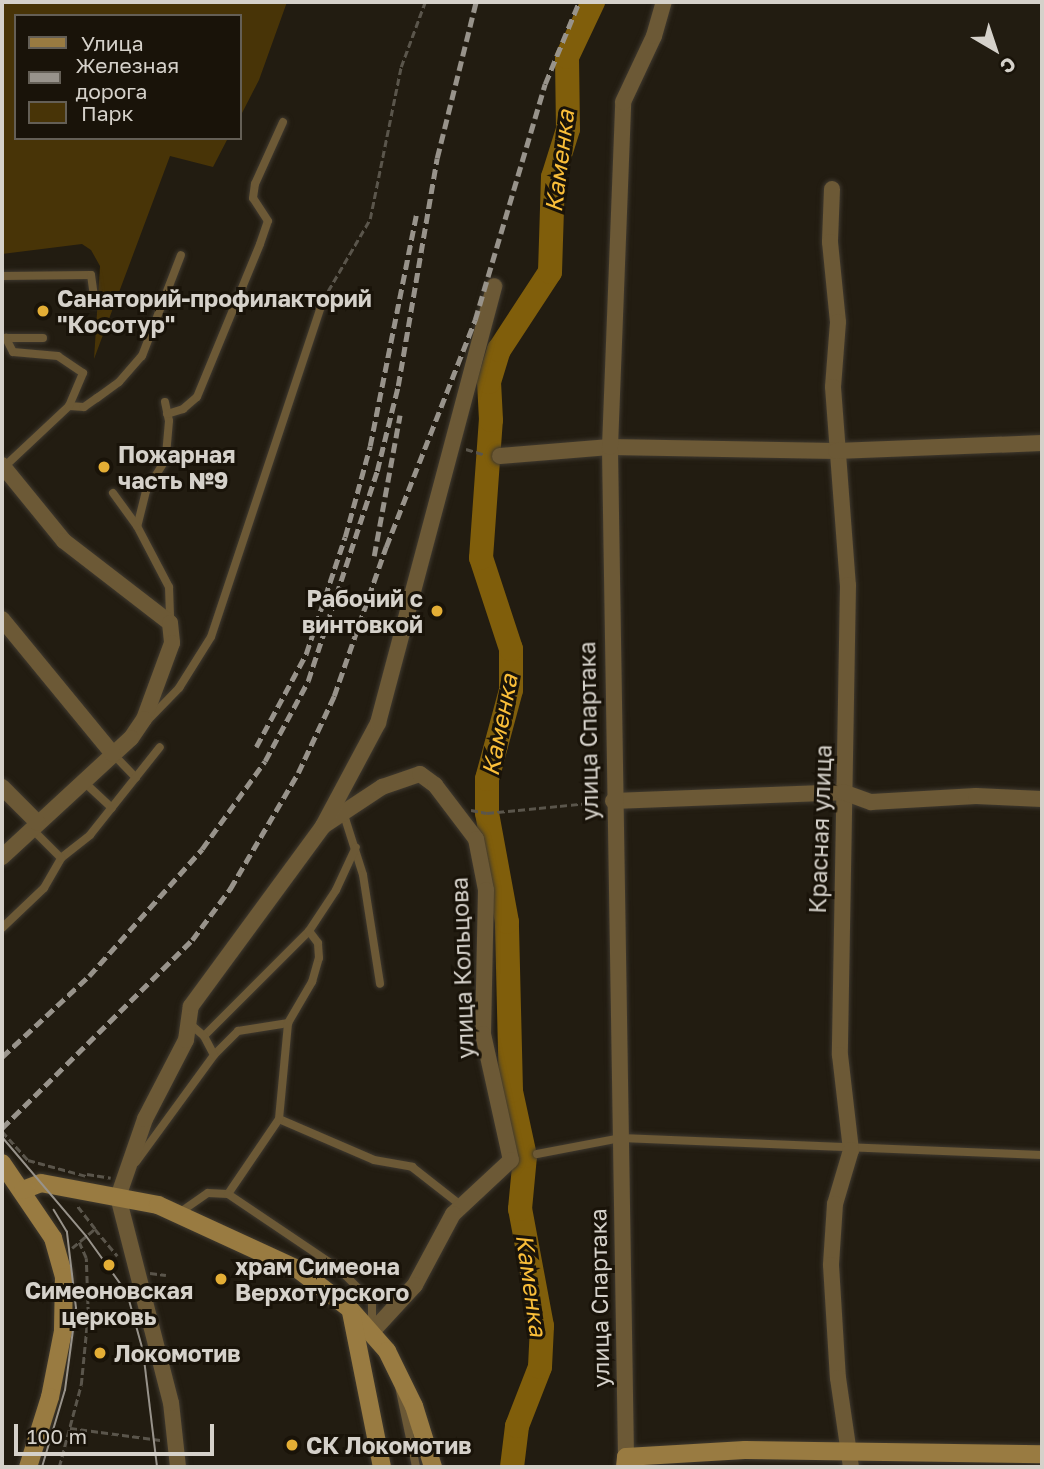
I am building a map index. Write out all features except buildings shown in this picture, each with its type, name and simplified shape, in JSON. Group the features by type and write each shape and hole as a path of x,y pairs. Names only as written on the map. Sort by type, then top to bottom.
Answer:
{"street":[{"name":"улица Спартака","path":"625,1462 613,801 610,447 623,102 654,36 664,2"},
{"name":"Красная улица","path":"832,189 830,242 838,322 833,387 848,585 840,1055 850,1150 835,1204 831,1265 838,1378 851,1460"},
{"path":"323,826 378,723 494,286"},
{"path":"500,456 610,447 836,452 1042,443"},
{"path":"2,857 131,738 144,719 172,643 170,622 64,541 3,466"},
{"path":"2,619 113,754"},
{"name":"улица Кольцова","path":"124,1183 145,1119 186,1040 191,1006 209,978 268,906 323,826 344,815 382,787 410,774 420,774 435,785 454,806 476,839 486,890 483,1034 510,1160 453,1214 415,1285 372,1332"},
{"path":"2,787 35,826"},
{"path":"613,801 843,792 871,802 976,796 1042,799"},
{"path":"4,1166 23,1190 53,1238 64,1277 63,1331 53,1383 28,1467"},
{"path":"23,1190 41,1183 124,1183 179,1213 299,1270 350,1309 372,1332 400,1373 433,1467"},
{"path":"124,1183 168,1390 178,1467"},
{"path":"350,1309 382,1467"},
{"path":"625,1462 744,1450 851,1460 1042,1454"}],"lane":[{"path":"167,414 183,410 197,397 260,244 268,221 253,198 255,184 284,122"},
{"path":"69,407 84,407 97,398 119,382 142,356 181,255"},
{"path":"2,276 91,275 94,303"},
{"path":"131,738 179,688 211,637 323,300"},
{"path":"3,466 69,407 83,373 58,356 13,352 4,337"},
{"path":"4,337 43,338"},
{"path":"137,526 146,491 166,458 165,402"},
{"path":"113,493 137,526 169,587 170,622"},
{"path":"2,928 44,888 61,858 90,835 160,747"},
{"path":"113,754 136,778"},
{"path":"84,782 112,808"},
{"path":"344,815 356,847 380,984"},
{"path":"35,826 61,858"},
{"path":"204,1036 309,931 336,890 356,847"},
{"path":"228,1194 279,1119 288,1023 312,982 319,958 317,943 309,931"},
{"path":"189,1023 204,1036 214,1055"},
{"path":"124,1183 214,1055 238,1031 288,1023"},
{"path":"279,1119 374,1160 412,1167 441,1185 462,1206"},
{"path":"537,1154 621,1138 850,1150 1042,1155"},
{"path":"179,1213 208,1193 228,1194 339,1269 372,1303 372,1332"},
{"path":"400,1373 399,1399 416,1467"}],"path":[{"path":"323,300 370,219 401,67 425,2"},
{"path":"454,806 486,813 613,801"},
{"path":"2,1131 23,1155"},
{"path":"87,1174 124,1183"},
{"path":"59,1467 80,1385 88,1314 86,1258 79,1242"},
{"path":"70,1428 126,1432 176,1445"}],"green space":[{"path":"2,2 287,2 259,80 242,113 242,14 14,14 14,140 227,140 213,167 170,156 94,359 100,266 91,250 82,244 2,254"}],"waterway":[{"name":"Каменка","path":"512,1467 517,1426 540,1367 542,1326 520,1209 525,1156 511,1091 507,922 487,813 487,779 511,690 511,649 481,558 491,420 489,382 499,350 550,272 553,177 568,129 567,57 593,2"}],"tram line":[{"path":"2,1137 86,1236 127,1293 143,1351 157,1467"},
{"path":"42,1467 65,1390 76,1308 67,1232 54,1210"}],"railway":[{"path":"2,1057 89,976 202,849 265,761 308,681 377,471 398,386 437,158 476,2"},
{"path":"2,1128 192,940 230,889 298,773 334,696 386,547 475,320 545,84 579,2"},
{"path":"256,747 306,654 345,537 370,446 416,216"},
{"path":"374,556 400,415"}],"place":[{"name":"Санаторий-профилакторий \"Косотур\"","path":"43,311"},
{"name":"Пожарная часть №9","path":"104,467"},
{"name":"Рабочий с винтовкой","path":"437,611"},
{"name":"Симеоновская церковь","path":"109,1265"},
{"name":"храм Симеона Верхотурского","path":"221,1279"},
{"name":"Локомотив","path":"100,1353"},
{"name":"СК Локомотив","path":"292,1445"}]}
